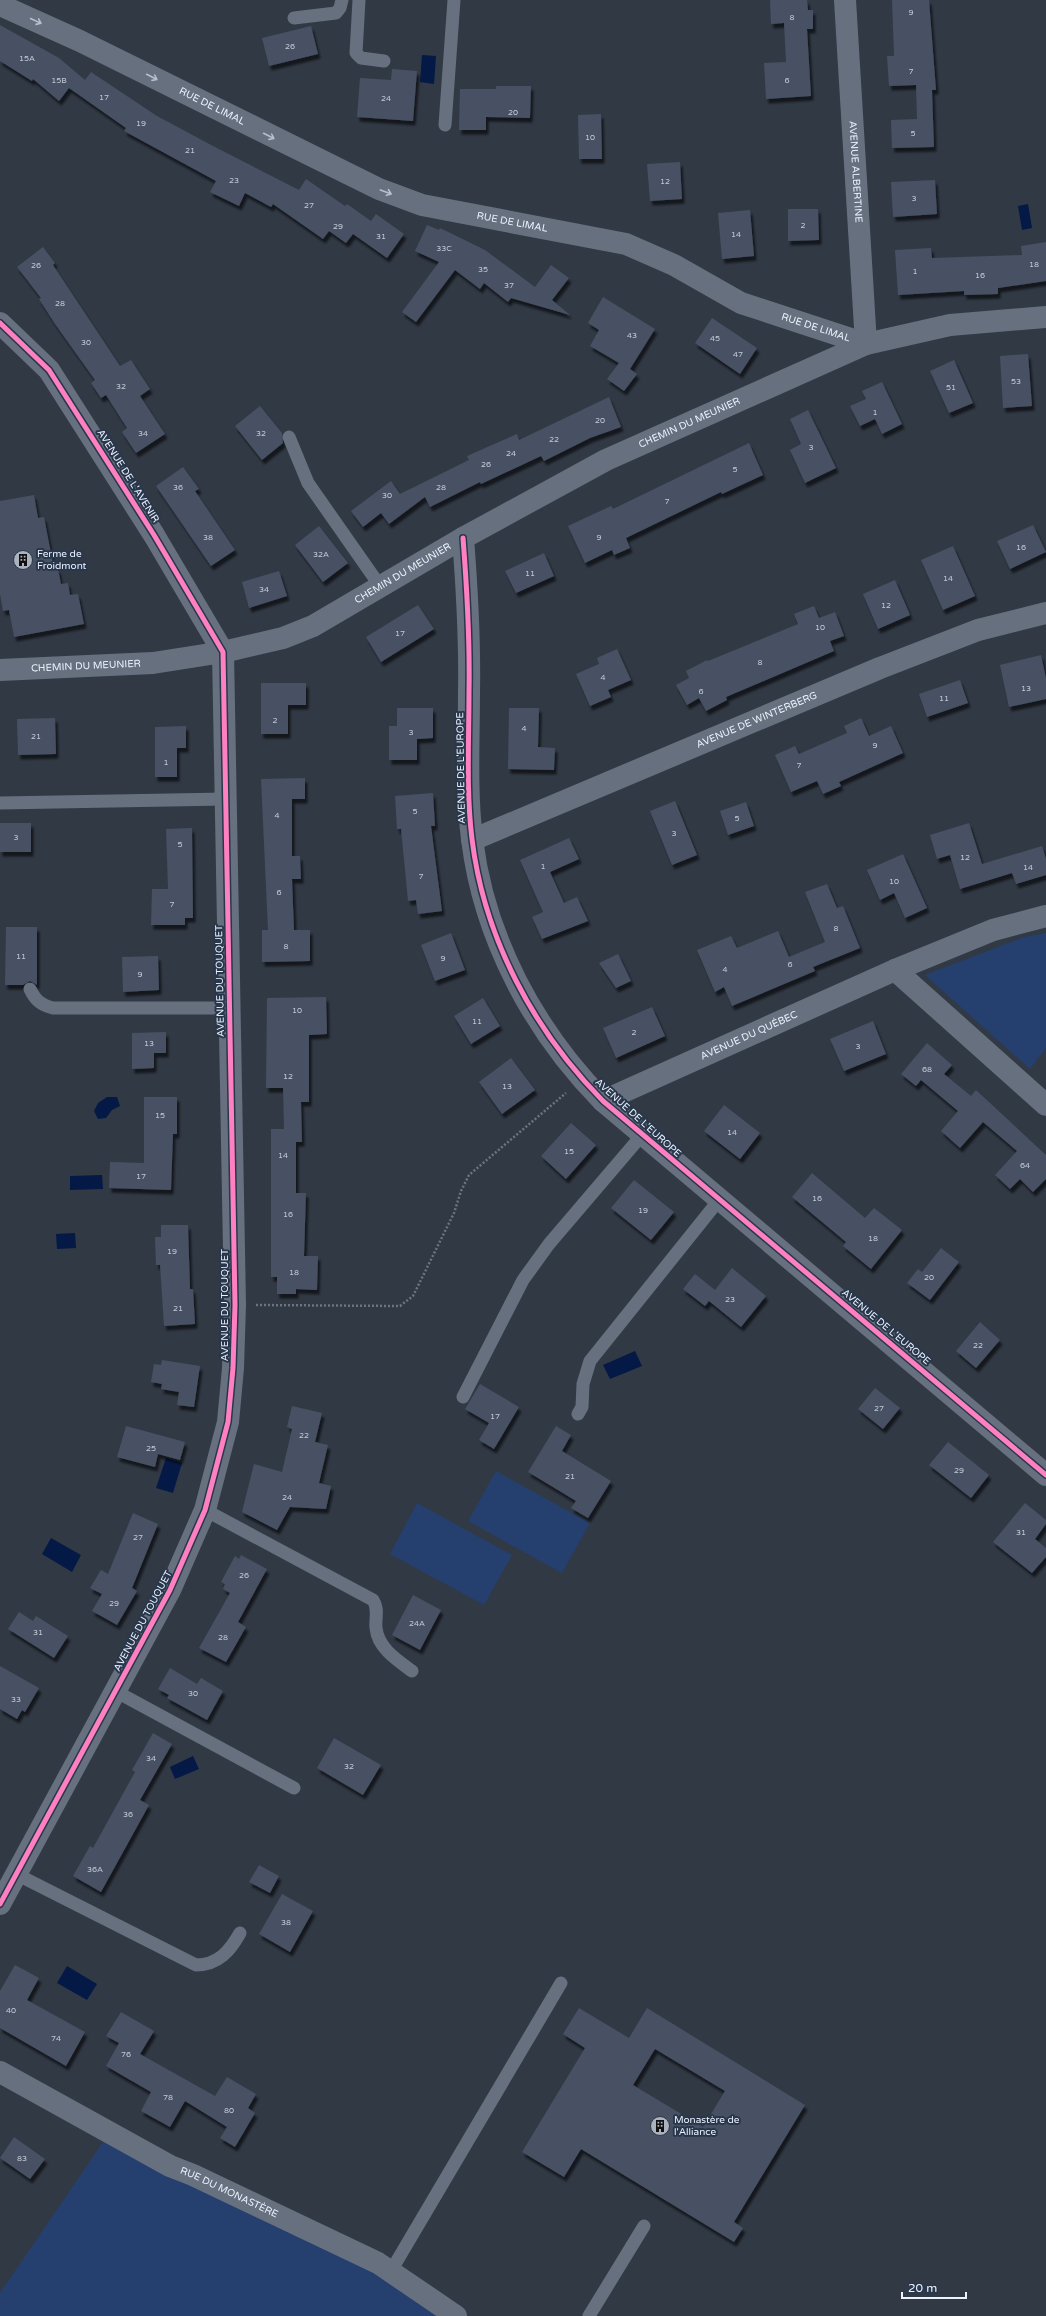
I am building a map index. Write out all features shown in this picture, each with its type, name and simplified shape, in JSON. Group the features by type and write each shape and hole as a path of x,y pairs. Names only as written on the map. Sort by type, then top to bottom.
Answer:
{"street":[{"name":"AVENUE ALBERTINE","path":"845,0 866,344"},
{"name":"RUE DE LIMAL","path":"0,5 80,41 379,189 422,205 626,244 674,265 741,303 866,344"},
{"path":"866,344 950,325 1046,317"},
{"name":"AVENUE DE L'AVENIR","path":"0,323 49,370 154,535 223,652"},
{"name":"CHEMIN DU MEUNIER","path":"0,670 153,663 223,652 283,638 313,626 463,538 606,460 866,344"},
{"name":"AVENUE DE L'EUROPE","path":"463,538 468,614 468,791 472,840 484,900 505,961 539,1021 582,1079 603,1101 1046,1475"},
{"name":"AVENUE DE WINTERBERG","path":"472,840 880,668 978,630 1046,613"},
{"name":"AVENUE DU TOUQUET","path":"0,1904 170,1590 205,1510 228,1422 233,1368 235,1305 223,652"},
{"name":"AVENUE DU QUÉBEC","path":"603,1101 895,970 992,930 1046,916"},
{"path":"895,970 1046,1105"},
{"name":"RUE DU MONASTÈRE","path":"0,2072 170,2166 193,2175 378,2263 456,2316"}],"lane":[{"path":"294,18 336,12 340,8 342,0"},
{"path":"359,0 356,53 361,58 384,61"},
{"path":"445,125 454,0"},
{"path":"289,437 308,484 380,586"},
{"path":"0,803 226,799"},
{"path":"30,989 40,1003 53,1008 229,1008"},
{"path":"463,1396 523,1280 554,1238 642,1135"},
{"path":"578,1414 582,1407 583,1384 590,1361 719,1200"},
{"path":"205,1510 373,1600 376,1605 376,1628 385,1650 412,1671"},
{"path":"115,1691 294,1788"},
{"path":"16,1874 196,1965 214,1962 220,1958 229,1950 240,1933"},
{"path":"391,2271 561,1983"},
{"path":"589,2316 644,2226"}],"path":[{"path":"235,1305 400,1306 413,1296 454,1213 461,1191 469,1175 582,1079"}],"shaded area":[{"path":"422,55 436,56 434,84 420,82"},
{"path":"1028,204 1032,228 1022,230 1018,206"},
{"path":"1046,933 1046,1048 1030,1069 925,975 1024,937"},
{"path":"107,1097 117,1097 120,1106 112,1110 106,1118 98,1119 94,1111 98,1103"},
{"path":"102,1175 103,1189 70,1190 70,1176"},
{"path":"75,1233 76,1248 57,1249 56,1234"},
{"path":"635,1351 642,1366 610,1379 603,1365"},
{"path":"166,1458 182,1463 173,1493 156,1488"},
{"path":"496,1471 590,1523 562,1573 468,1521"},
{"path":"417,1503 512,1555 484,1605 390,1554"},
{"path":"51,1538 81,1555 72,1572 42,1554"},
{"path":"193,1756 199,1769 175,1779 170,1767"},
{"path":"67,1966 97,1984 87,2000 57,1983"},
{"path":"103,2142 383,2274 444,2316 0,2316 0,2293"}],"building":[{"path":"770,0 807,0 808,10 813,10 813,29 807,29 811,96 766,99 764,63 786,62 784,23 771,24"},
{"path":"892,0 929,0 936,90 932,90 934,147 892,148 891,120 917,119 916,85 889,86 887,56 894,56"},
{"path":"0,25 59,58 85,80 91,72 157,116 213,146 299,190 306,179 345,206 347,204 371,221 376,214 404,234 387,258 353,234 346,243 329,231 323,239 273,204 271,207 245,193 239,206 210,192 216,181 124,131 126,128 69,88 59,101 33,79 32,81 0,61"},
{"path":"311,26 318,54 269,66 262,38"},
{"path":"392,69 417,71 413,121 357,117 360,78 391,80"},
{"path":"496,86 531,86 530,118 486,117 486,130 459,130 460,89 496,89"},
{"path":"601,114 602,159 579,159 578,115"},
{"path":"680,162 682,199 650,201 647,164"},
{"path":"935,180 937,214 893,217 891,182"},
{"path":"788,209 818,209 819,240 788,241"},
{"path":"750,210 754,256 722,259 718,213"},
{"path":"427,225 439,230 440,228 485,250 535,287 551,265 569,278 552,300 570,315 511,298 508,302 484,283 480,289 455,270 416,322 402,312 439,262 415,251"},
{"path":"1046,242 1046,281 998,288 998,294 964,295 964,291 898,295 895,250 931,248 932,258 1022,255 1021,246"},
{"path":"43,247 55,263 53,265 120,366 131,360 150,389 140,396 165,434 136,453 122,432 127,428 106,395 101,398 91,383 95,380 55,324 39,299 41,298 17,267"},
{"path":"603,297 655,329 630,369 637,374 624,391 607,379 619,363 590,346 599,330 588,323"},
{"path":"712,318 757,348 740,374 695,343"},
{"path":"1028,354 1032,406 1003,408 1000,356"},
{"path":"954,360 973,403 949,413 930,371"},
{"path":"882,382 902,424 882,434 875,419 860,426 850,406 866,399 862,391"},
{"path":"609,397 621,427 590,438 544,461 541,456 481,484 480,482 430,507 425,497 389,524 381,513 363,527 351,511 391,481 400,494 469,460 467,456 517,434 519,440"},
{"path":"260,406 282,433 283,443 262,460 235,426"},
{"path":"808,410 836,468 805,483 790,450 801,444 790,419"},
{"path":"749,443 763,475 722,494 721,492 626,538 630,548 614,555 612,550 585,563 568,526 611,506 613,509"},
{"path":"183,467 199,489 195,491 235,550 211,566 156,486"},
{"name":"Ferme de Froidmont","path":"34,495 38,518 44,517 54,569 58,569 61,584 68,583 70,595 78,594 84,624 14,637 9,610 3,611 0,594 0,501"},
{"path":"1033,525 1046,552 1010,569 997,541"},
{"path":"319,526 348,563 323,582 295,545"},
{"path":"953,546 975,596 943,610 921,560"},
{"path":"544,553 554,576 516,593 505,571"},
{"path":"279,571 287,596 249,608 242,582"},
{"path":"895,580 910,615 878,629 863,594"},
{"path":"418,605 434,629 381,662 366,637"},
{"path":"814,606 819,618 835,612 844,636 830,641 834,651 726,697 727,700 706,711 699,698 687,705 676,685 689,678 686,671 707,660 708,661 798,624 794,614"},
{"path":"617,649 631,680 608,690 611,697 590,706 576,674 599,664 597,658"},
{"path":"1041,655 1046,678 1046,699 1009,707 1000,665"},
{"path":"960,680 968,703 927,717 919,694"},
{"path":"261,683 306,683 306,705 288,705 288,734 261,734"},
{"path":"397,708 433,708 433,738 417,739 417,760 389,760 389,726 397,726"},
{"path":"509,708 539,708 538,747 555,748 554,770 508,769"},
{"path":"55,718 56,754 18,755 17,719"},
{"path":"861,718 869,736 891,726 903,753 839,782 841,786 823,794 817,781 791,792 775,755 795,746 799,754 847,733 844,726"},
{"path":"186,726 186,748 177,748 177,777 155,777 155,727"},
{"path":"305,778 305,799 292,799 292,856 300,856 301,879 292,879 294,930 310,930 310,961 262,962 262,930 268,930 261,779"},
{"path":"433,793 435,826 431,826 442,911 418,914 416,900 408,901 401,829 397,829 395,796"},
{"path":"675,801 697,855 672,865 650,811"},
{"path":"746,802 754,826 728,835 720,811"},
{"path":"0,823 31,823 31,852 0,852"},
{"path":"969,823 982,864 1042,846 1046,859 1046,875 1016,884 1012,873 960,889 950,855 937,859 930,835"},
{"path":"192,828 193,918 185,918 185,925 151,925 152,889 168,889 166,829"},
{"path":"569,838 579,859 550,872 564,903 577,897 588,921 542,939 532,917 543,912 520,860"},
{"path":"903,854 927,908 905,918 894,893 880,900 867,870"},
{"path":"827,884 837,908 843,906 860,948 813,967 815,971 732,1006 724,987 715,992 697,950 731,936 737,948 778,931 789,957 825,942 805,892"},
{"path":"6,927 37,927 37,985 30,981 23,985 5,985"},
{"path":"451,933 465,970 435,981 421,945"},
{"path":"618,954 631,981 616,988 599,963"},
{"path":"158,956 159,990 123,992 122,957"},
{"path":"326,997 327,1034 309,1035 309,1102 301,1102 302,1142 296,1142 296,1193 306,1193 304,1256 318,1256 317,1290 296,1289 296,1294 277,1294 277,1277 271,1277 271,1129 284,1129 283,1088 266,1088 267,998"},
{"path":"483,998 500,1026 471,1044 454,1016"},
{"path":"652,1007 665,1036 616,1058 603,1028"},
{"path":"873,1021 886,1054 844,1071 830,1039"},
{"path":"166,1032 166,1053 154,1053 154,1068 132,1069 132,1033"},
{"path":"927,1043 952,1065 944,1074 971,1096 976,1090 1046,1155 1046,1179 1033,1192 1020,1179 1010,1189 995,1175 1017,1151 983,1122 960,1148 941,1131 958,1111 921,1080 916,1086 901,1074"},
{"path":"511,1058 535,1090 502,1114 479,1082"},
{"path":"144,1097 177,1097 177,1134 173,1134 171,1190 109,1188 110,1162 144,1163"},
{"path":"724,1105 760,1133 740,1159 704,1131"},
{"path":"571,1123 596,1145 566,1179 541,1156"},
{"path":"812,1173 865,1218 874,1208 902,1230 871,1269 843,1246 846,1242 792,1197"},
{"path":"634,1180 674,1212 651,1240 611,1208"},
{"path":"161,1225 188,1225 190,1289 193,1289 195,1324 164,1326 160,1265 156,1265 155,1237 161,1237"},
{"path":"941,1248 959,1262 930,1300 907,1283 918,1269 922,1272"},
{"path":"732,1268 766,1296 741,1327 709,1301 705,1306 683,1289 695,1274 715,1290"},
{"path":"980,1322 1000,1340 976,1368 956,1351"},
{"path":"162,1360 200,1366 194,1407 177,1405 179,1392 161,1389 162,1384 151,1382 154,1364 161,1365"},
{"path":"480,1384 519,1407 494,1449 479,1440 489,1423 465,1409"},
{"path":"875,1388 900,1408 883,1429 858,1409"},
{"path":"292,1406 322,1413 315,1442 328,1445 319,1483 331,1486 326,1509 290,1507 277,1530 242,1512 254,1464 282,1472 292,1429 287,1427"},
{"path":"126,1426 185,1442 180,1460 158,1454 155,1467 117,1457"},
{"path":"556,1426 571,1435 562,1451 611,1481 588,1518 571,1508 576,1501 528,1472"},
{"path":"948,1442 989,1475 971,1498 929,1465"},
{"path":"1025,1503 1046,1520 1046,1524 1035,1539 1046,1548 1046,1557 1032,1573 993,1542"},
{"path":"133,1513 158,1524 132,1588 137,1591 117,1625 92,1611 102,1594 90,1588 101,1570 108,1574"},
{"path":"241,1555 267,1569 238,1622 246,1627 226,1662 199,1648 230,1593 223,1589 225,1584 221,1582 235,1556 239,1559"},
{"path":"413,1595 441,1610 420,1650 392,1635"},
{"path":"19,1612 33,1621 36,1616 68,1636 54,1658 8,1629"},
{"path":"0,1666 39,1688 25,1712 22,1710 17,1719 0,1709"},
{"path":"170,1668 197,1684 201,1678 223,1691 207,1720 167,1698 169,1695 158,1689"},
{"path":"153,1733 172,1744 140,1800 149,1805 101,1892 73,1876 90,1846 93,1848 135,1772 132,1770"},
{"path":"334,1738 381,1765 363,1795 317,1768"},
{"path":"259,1865 279,1876 270,1893 249,1882"},
{"path":"282,1894 313,1911 290,1952 259,1934"},
{"path":"15,1965 39,1978 27,2000 85,2032 66,2066 0,2028 0,1991"},
{"name":"Monastère de l'Alliance","path":"579,2008 629,2038 647,2008 805,2105 734,2222 743,2228 734,2242 581,2149 564,2177 522,2152 585,2048 563,2034","holes":["655,2049 725,2091 703,2127 633,2085"]},
{"path":"121,2012 154,2031 140,2054 215,2096 227,2077 256,2094 248,2108 255,2113 235,2147 220,2138 227,2127 185,2101 170,2127 141,2111 151,2092 106,2066 119,2043 106,2036"},
{"path":"14,2137 45,2159 30,2179 0,2158"}],"cycle path":[{"path":"0,323 49,370 154,535 223,652 235,1305 233,1368 228,1422 205,1510 170,1590 0,1904"},
{"path":"463,538 469,634 468,784 472,839 478,876 488,912 516,981 534,1013 578,1074 603,1101 1046,1475"}],"place":[{"name":"Ferme de Froidmont","path":"23,560"},
{"name":"Monastère de l'Alliance","path":"660,2126"}]}
